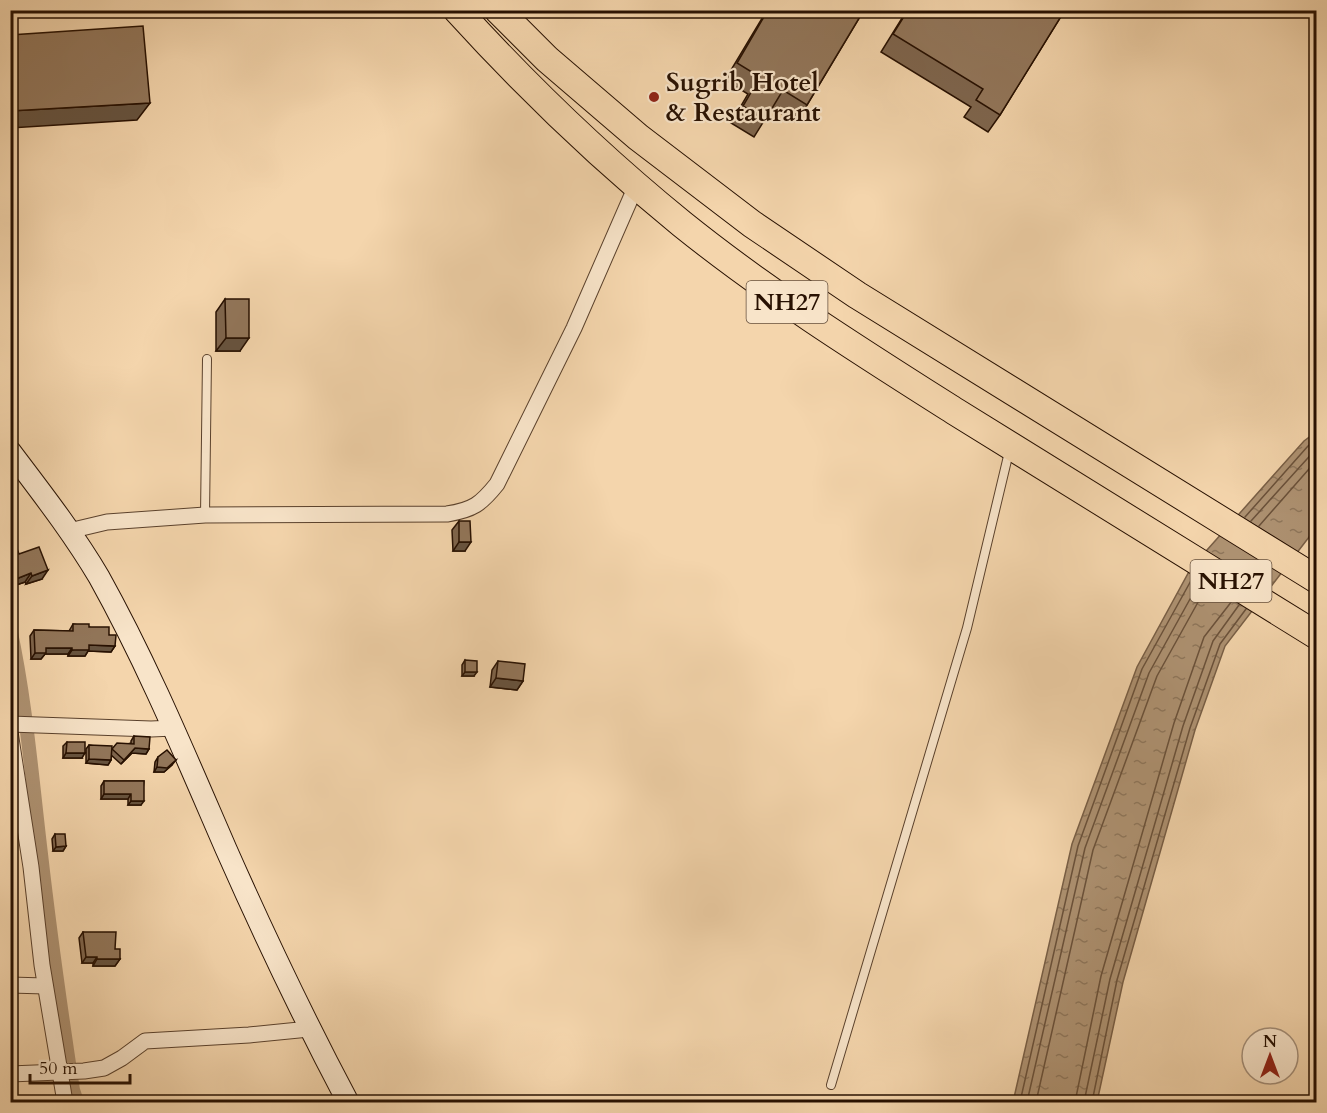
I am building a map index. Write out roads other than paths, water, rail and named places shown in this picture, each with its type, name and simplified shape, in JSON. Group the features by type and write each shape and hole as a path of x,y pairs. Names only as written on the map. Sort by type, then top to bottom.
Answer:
{"highway":[{"name":"NH27","path":"457,10 565,121 636,186 724,257 806,316 1309,630"},
{"name":"NH27","path":"498,10 547,58 638,137 752,224 857,295 1317,579"}],"street":[{"path":"69,531 107,522 205,516 447,514 466,511 484,501 497,484 574,328 636,186"},
{"path":"10,451 69,531 98,576 144,661 309,1029 348,1102"},
{"path":"10,723 174,728"},
{"path":"10,732 31,867 45,986 62,1072 65,1102"},
{"path":"10,985 45,986"},
{"path":"10,1074 104,1068 114,1064 145,1041 309,1029"}],"lane":[{"path":"205,516 207,359"},
{"path":"831,1085 967,628 1011,446"}],"water":[{"path":"1316,432 1316,528 1225,646 1195,730 1123,982 1097,1102 1013,1102 1072,844 1137,667 1191,568 1304,441"}],"waterway":[{"path":"10,628 24,712 60,1001 73,1090 77,1102"}],"place":[{"name":"Sugrib Hotel & Restaurant","path":"654,97"}]}
